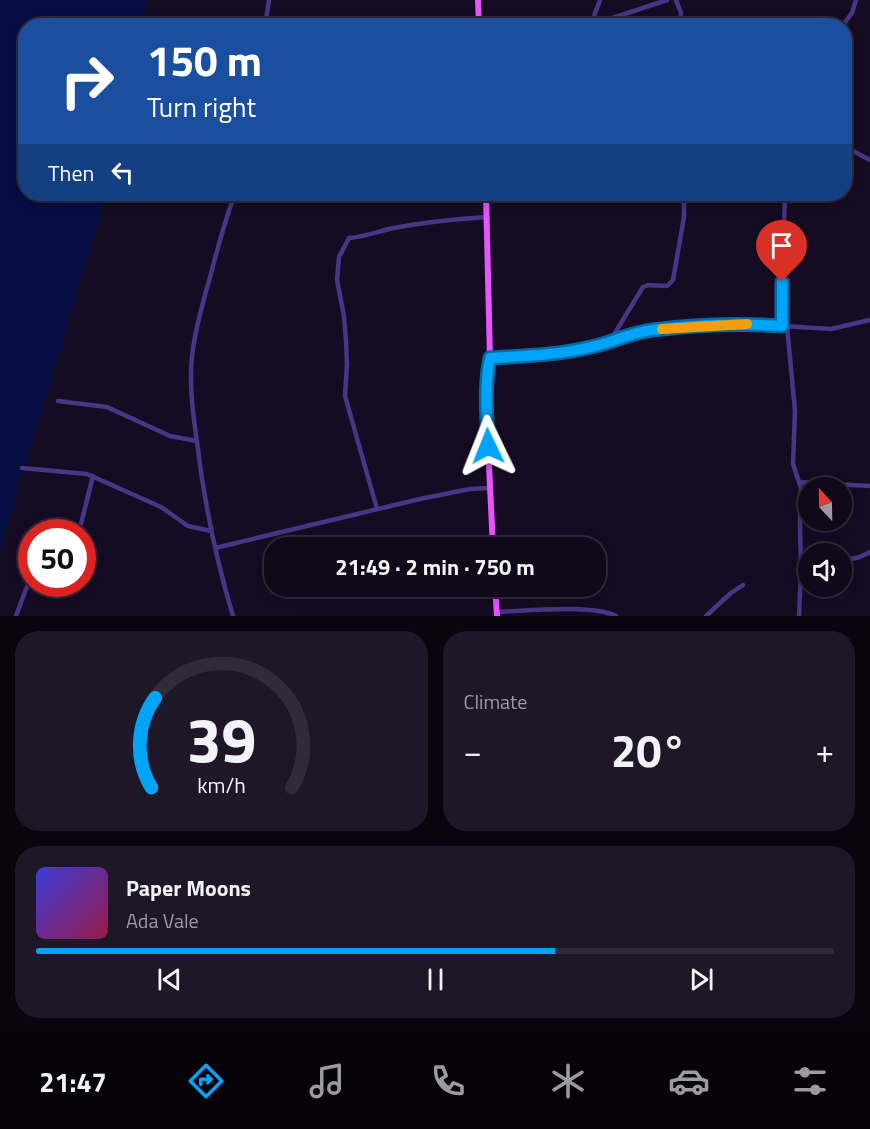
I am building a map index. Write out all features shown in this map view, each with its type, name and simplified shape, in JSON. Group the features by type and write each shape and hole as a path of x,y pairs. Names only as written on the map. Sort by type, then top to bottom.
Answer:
{"main road":[{"path":"478,0 479,18"},
{"path":"486,201 490,358 486,403 492,537"},
{"path":"496,597 497,614"}],"street":[{"path":"266,18 269,0"},
{"path":"593,18 600,0"},
{"path":"616,18 667,0"},
{"path":"676,0 681,18"},
{"path":"848,18 856,0"},
{"path":"852,150 870,160"},
{"path":"232,201 200,314 192,356 191,387 214,548 233,616"},
{"path":"610,341 643,287 667,286 673,280 684,217 684,201"},
{"path":"785,201 784,326 795,411 793,464 798,479"},
{"path":"377,509 345,396 347,365 344,316 337,285 339,257 349,238 417,224 487,217"},
{"path":"490,358 573,351 652,330 750,324 831,329 870,320"},
{"path":"58,401 107,406 170,436 197,441"},
{"path":"22,468 93,476 161,507 188,526 211,531"},
{"path":"82,519 93,476"},
{"path":"852,485 870,486"},
{"path":"214,548 377,509 460,491 490,488"},
{"path":"852,559 870,552"},
{"path":"706,616 743,585"},
{"path":"16,616 23,597"},
{"path":"799,616 800,597"},
{"path":"497,614 570,610 603,612 616,616"}],"shaded area":[{"path":"0,0 148,0 143,18 18,18 18,201 105,201 0,550"}],"slow traffic":[{"path":"662,329 747,324"}],"route":[{"path":"488,446 486,403 490,358 573,351 652,330 750,324 782,326 782,282"}]}
